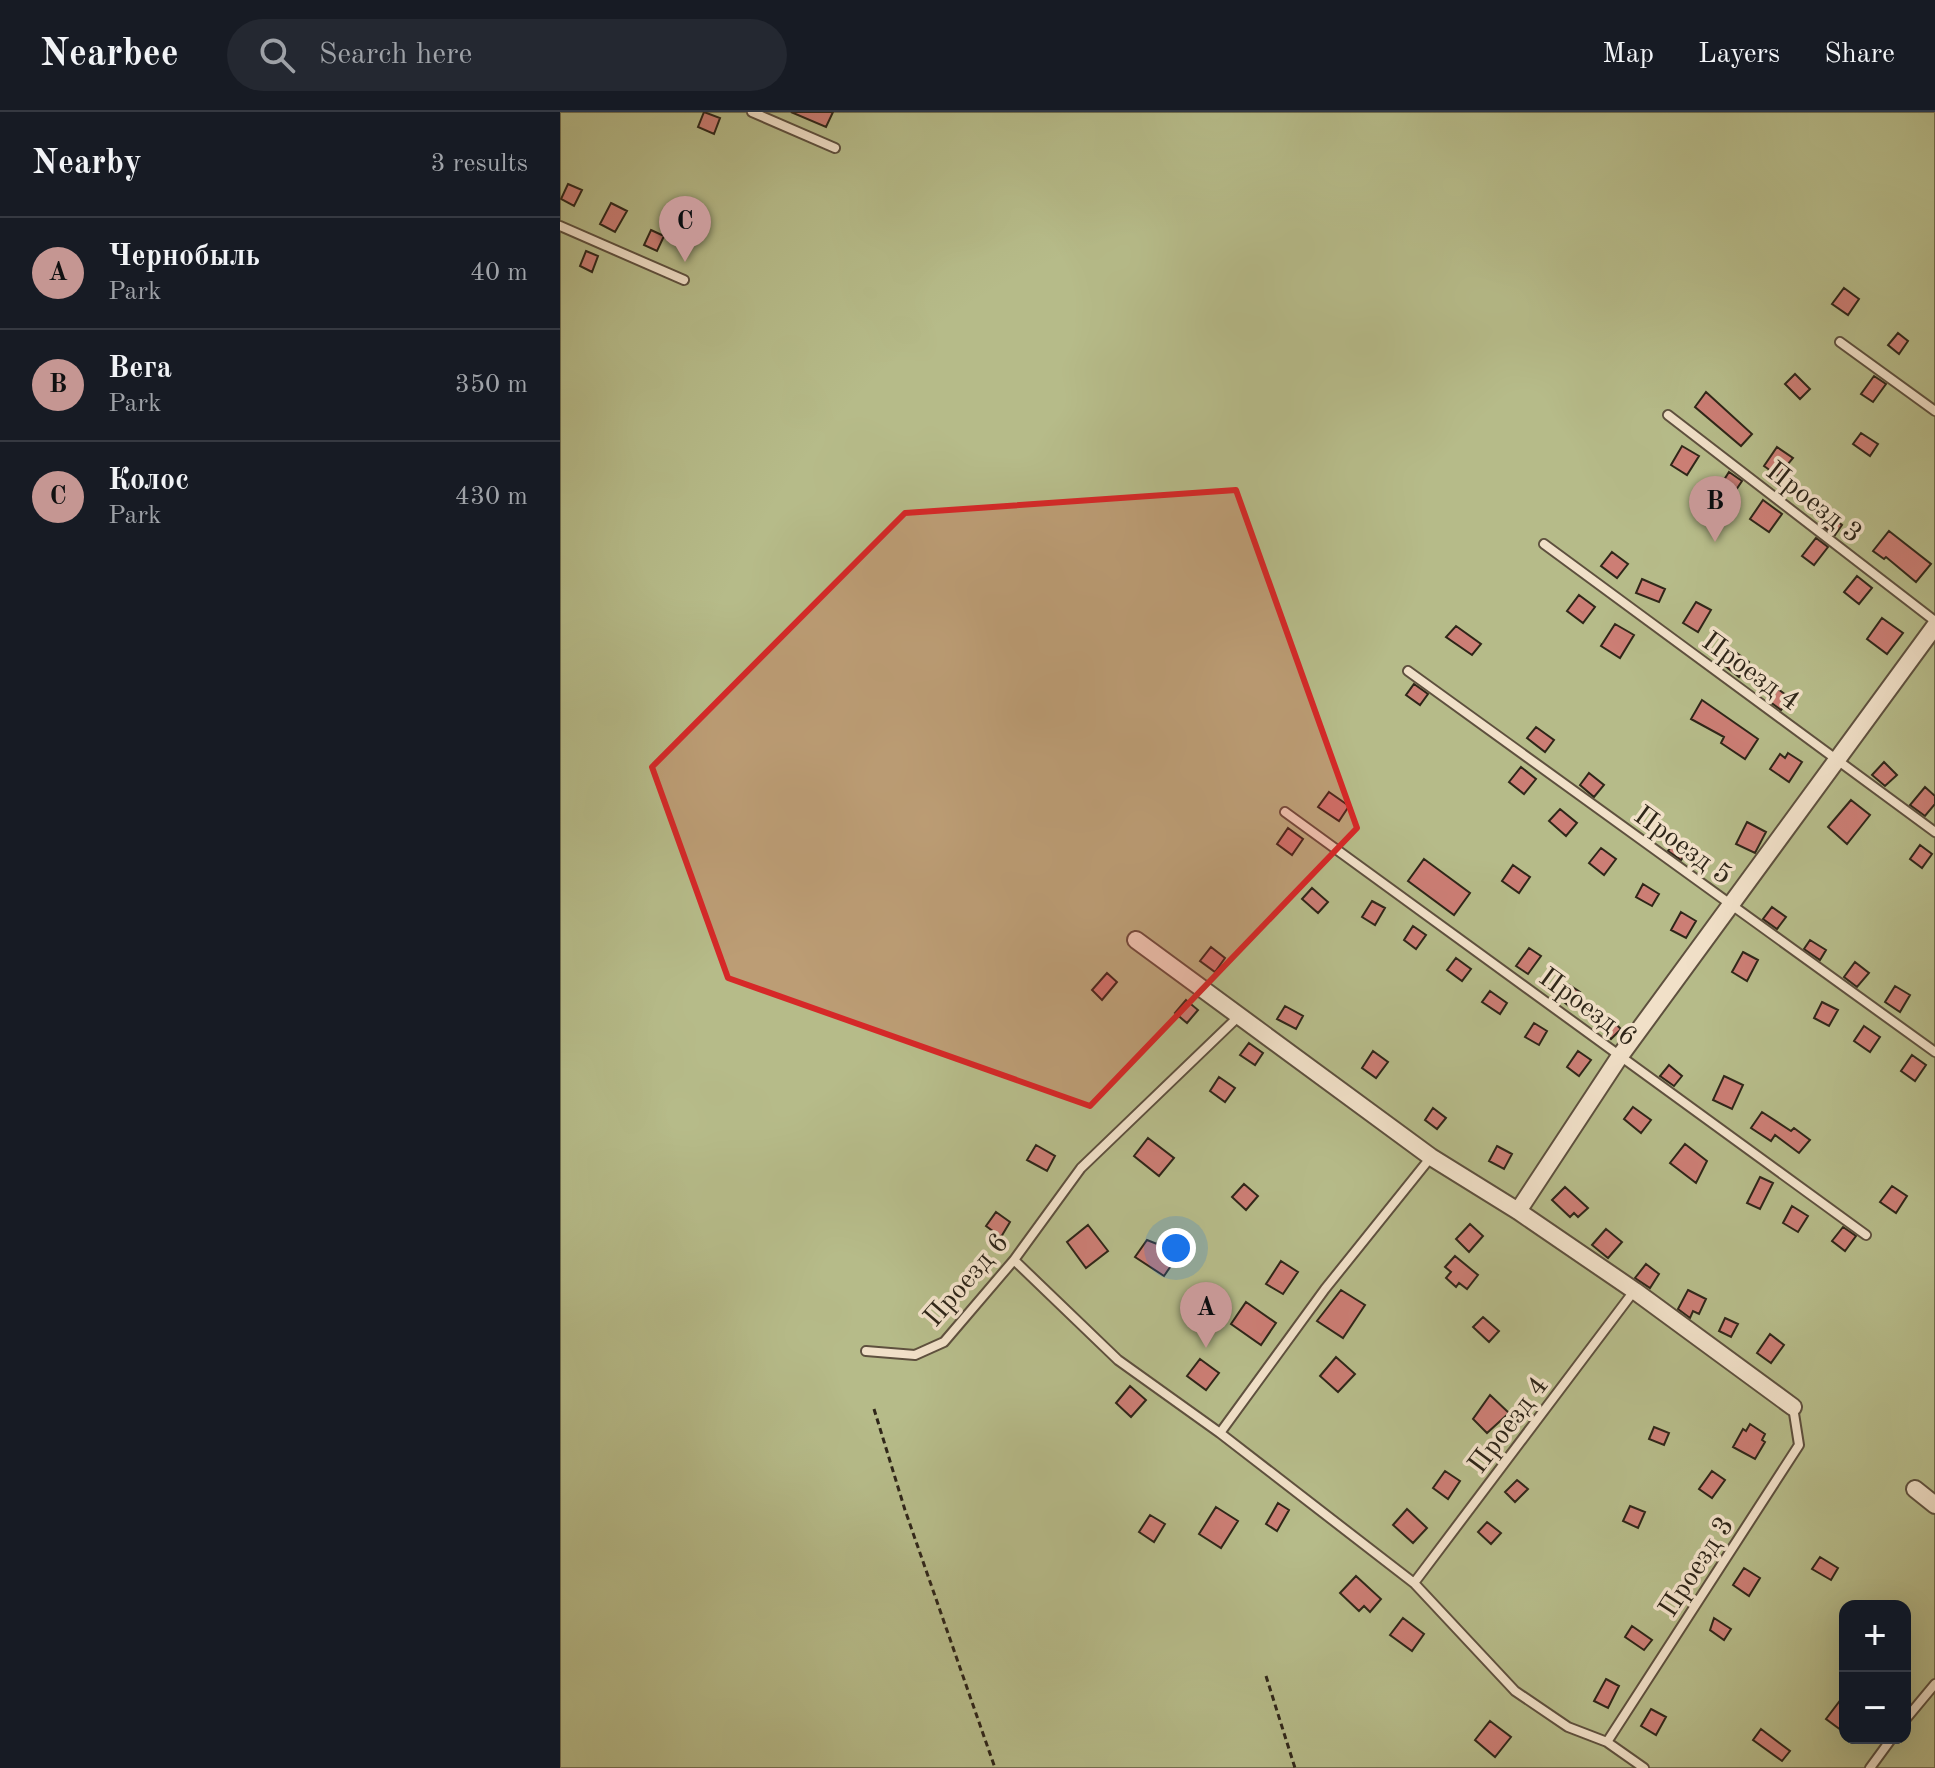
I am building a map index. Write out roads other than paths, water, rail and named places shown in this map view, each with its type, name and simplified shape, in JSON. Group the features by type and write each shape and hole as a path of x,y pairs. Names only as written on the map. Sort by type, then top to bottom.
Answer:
{"street":[{"path":"1518,1211 1620,1056 1935,623"},
{"path":"1136,940 1431,1157 1518,1211 1635,1291 1793,1407"},
{"path":"1915,1489 1935,1505"}],"lane":[{"path":"752,112 835,148"},
{"path":"560,226 684,280"},
{"path":"1840,342 1935,411"},
{"name":"Проезд 3","path":"1668,415 1935,623"},
{"name":"Проезд 4","path":"1544,544 1935,832"},
{"name":"Проезд 5","path":"1408,671 1935,1052"},
{"name":"Проезд 6","path":"1285,812 1866,1235"},
{"name":"Проезд 6","path":"866,1351 915,1355 944,1342 1014,1260 1081,1168 1239,1016"},
{"path":"1220,1433 1325,1289 1431,1157"},
{"path":"1014,1260 1118,1360 1220,1433 1414,1583 1515,1691 1568,1727 1607,1742 1644,1768"},
{"name":"Проезд 4","path":"1414,1583 1635,1291"},
{"name":"Проезд 3","path":"1607,1742 1799,1445 1793,1407"},
{"path":"1911,1713 1935,1684"},
{"path":"1870,1768 1888,1744"}],"place":[{"name":"Колос","path":"685,262"},
{"name":"Вега","path":"1715,542"},
{"name":"Чернобыль","path":"1206,1348"}]}
